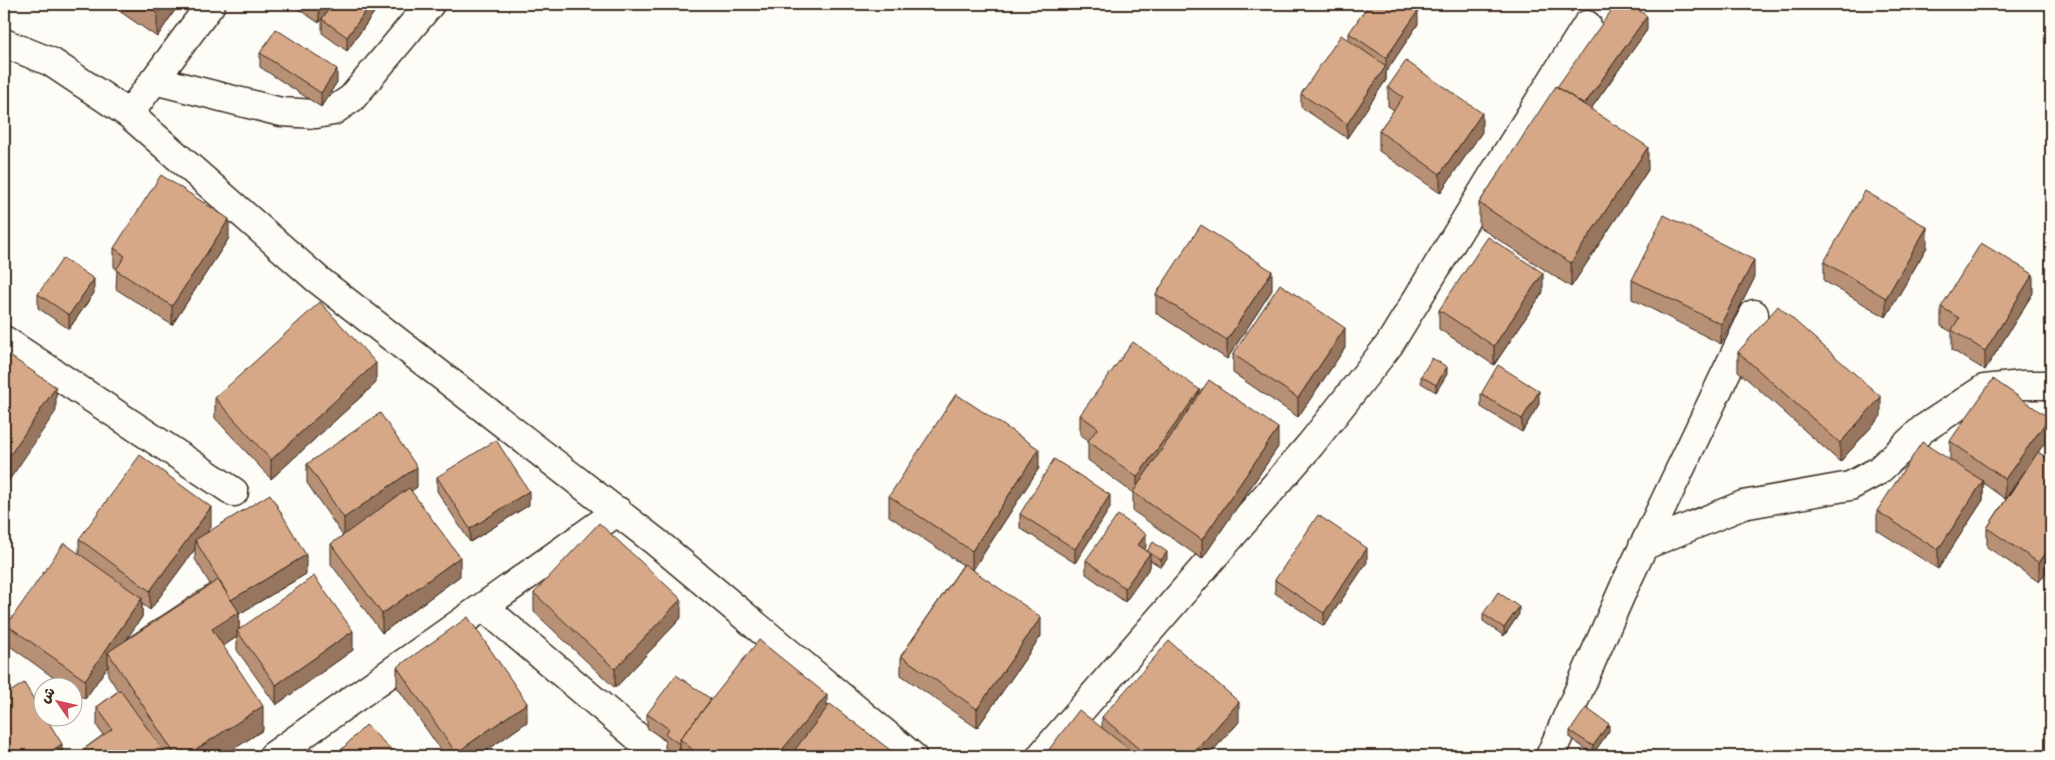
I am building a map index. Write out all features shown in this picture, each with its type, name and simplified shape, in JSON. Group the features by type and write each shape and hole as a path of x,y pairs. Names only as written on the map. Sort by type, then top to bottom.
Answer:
{"street":[{"path":"129,114 211,4"},
{"path":"154,80 282,112 316,114 333,111 352,98 430,4"},
{"path":"1041,756 1310,444 1389,345 1492,175 1587,25"},
{"path":"4,43 51,62 129,114 317,279 618,511 912,756"},
{"path":"1550,756 1643,546 1754,314"},
{"path":"4,340 234,492"},
{"path":"1643,546 1743,505 1850,486 1878,471 1922,428 1984,389 2022,385 2051,385"},
{"path":"273,756 618,511"},
{"path":"484,607 660,756"}],"building":[{"path":"143,4 163,4 157,13"},
{"path":"311,4 323,4 319,10"},
{"path":"332,4 371,4 347,37 322,19"},
{"path":"1369,4 1408,4 1418,11 1386,58 1349,33"},
{"path":"1616,4 1630,4 1647,16 1584,105 1557,87"},
{"path":"276,29 337,69 321,93 260,53"},
{"path":"1341,35 1386,66 1347,124 1301,94"},
{"path":"1406,61 1482,113 1440,174 1379,131 1403,97 1388,87"},
{"path":"1556,86 1648,147 1571,263 1479,203"},
{"path":"161,175 229,219 172,306 116,270 125,256 114,248"},
{"path":"1865,191 1927,227 1886,298 1824,262"},
{"path":"1664,215 1754,260 1721,324 1632,280"},
{"path":"1201,225 1272,271 1227,340 1156,294"},
{"path":"1488,237 1543,273 1494,346 1439,310"},
{"path":"1981,243 2033,274 1985,351 1952,330 1959,318 1941,307"},
{"path":"63,258 94,279 69,315 38,294"},
{"path":"1280,284 1345,328 1298,398 1233,354"},
{"path":"320,302 376,363 271,460 215,398"},
{"path":"1778,306 1881,397 1840,443 1738,352"},
{"path":"1133,342 1200,390 1137,477 1088,441 1098,428 1080,415"},
{"path":"4,352 56,387 4,464"},
{"path":"1432,358 1447,367 1436,385 1421,376"},
{"path":"1498,365 1539,391 1522,419 1481,394"},
{"path":"1993,379 2049,418 2005,479 1950,441"},
{"path":"1209,380 1278,428 1202,540 1133,492"},
{"path":"956,394 1039,449 972,551 889,496"},
{"path":"380,413 417,467 344,518 307,464"},
{"path":"496,440 529,491 470,529 437,477"},
{"path":"1922,442 1983,481 1938,550 1877,511"},
{"path":"2038,452 2051,461 2051,545 2039,563 1987,528"},
{"path":"140,455 211,507 150,591 79,539"},
{"path":"1054,459 1110,495 1075,549 1020,514"},
{"path":"409,488 460,557 382,614 331,544"},
{"path":"270,494 306,555 231,600 195,540"},
{"path":"1118,515 1146,534 1138,545 1150,553 1125,588 1086,560"},
{"path":"1318,515 1367,548 1324,613 1275,580"},
{"path":"599,523 681,599 615,669 534,593"},
{"path":"1153,542 1167,552 1161,560 1147,551"},
{"path":"64,543 142,598 85,680 7,625"},
{"path":"964,564 1041,617 977,709 901,656"},
{"path":"314,576 353,631 276,685 237,631"},
{"path":"218,580 239,612 212,629 263,706 186,756 176,756 108,652"},
{"path":"1498,592 1519,607 1504,628 1483,614"},
{"path":"468,617 527,703 456,753 397,667"},
{"path":"759,640 827,695 777,756 700,756 680,739"},
{"path":"1169,641 1239,702 1191,756 1147,756 1102,717"},
{"path":"676,675 711,699 680,739 679,744 665,734 669,729 647,714"},
{"path":"24,683 32,696 32,728 52,728 62,744 43,756 4,756 4,696"},
{"path":"120,690 167,756 74,756 112,729 97,707"},
{"path":"830,704 898,756 790,756"},
{"path":"1586,708 1609,724 1593,746 1570,731"},
{"path":"1079,710 1138,756 1044,756"},
{"path":"366,725 394,752 390,756 335,756"}]}
